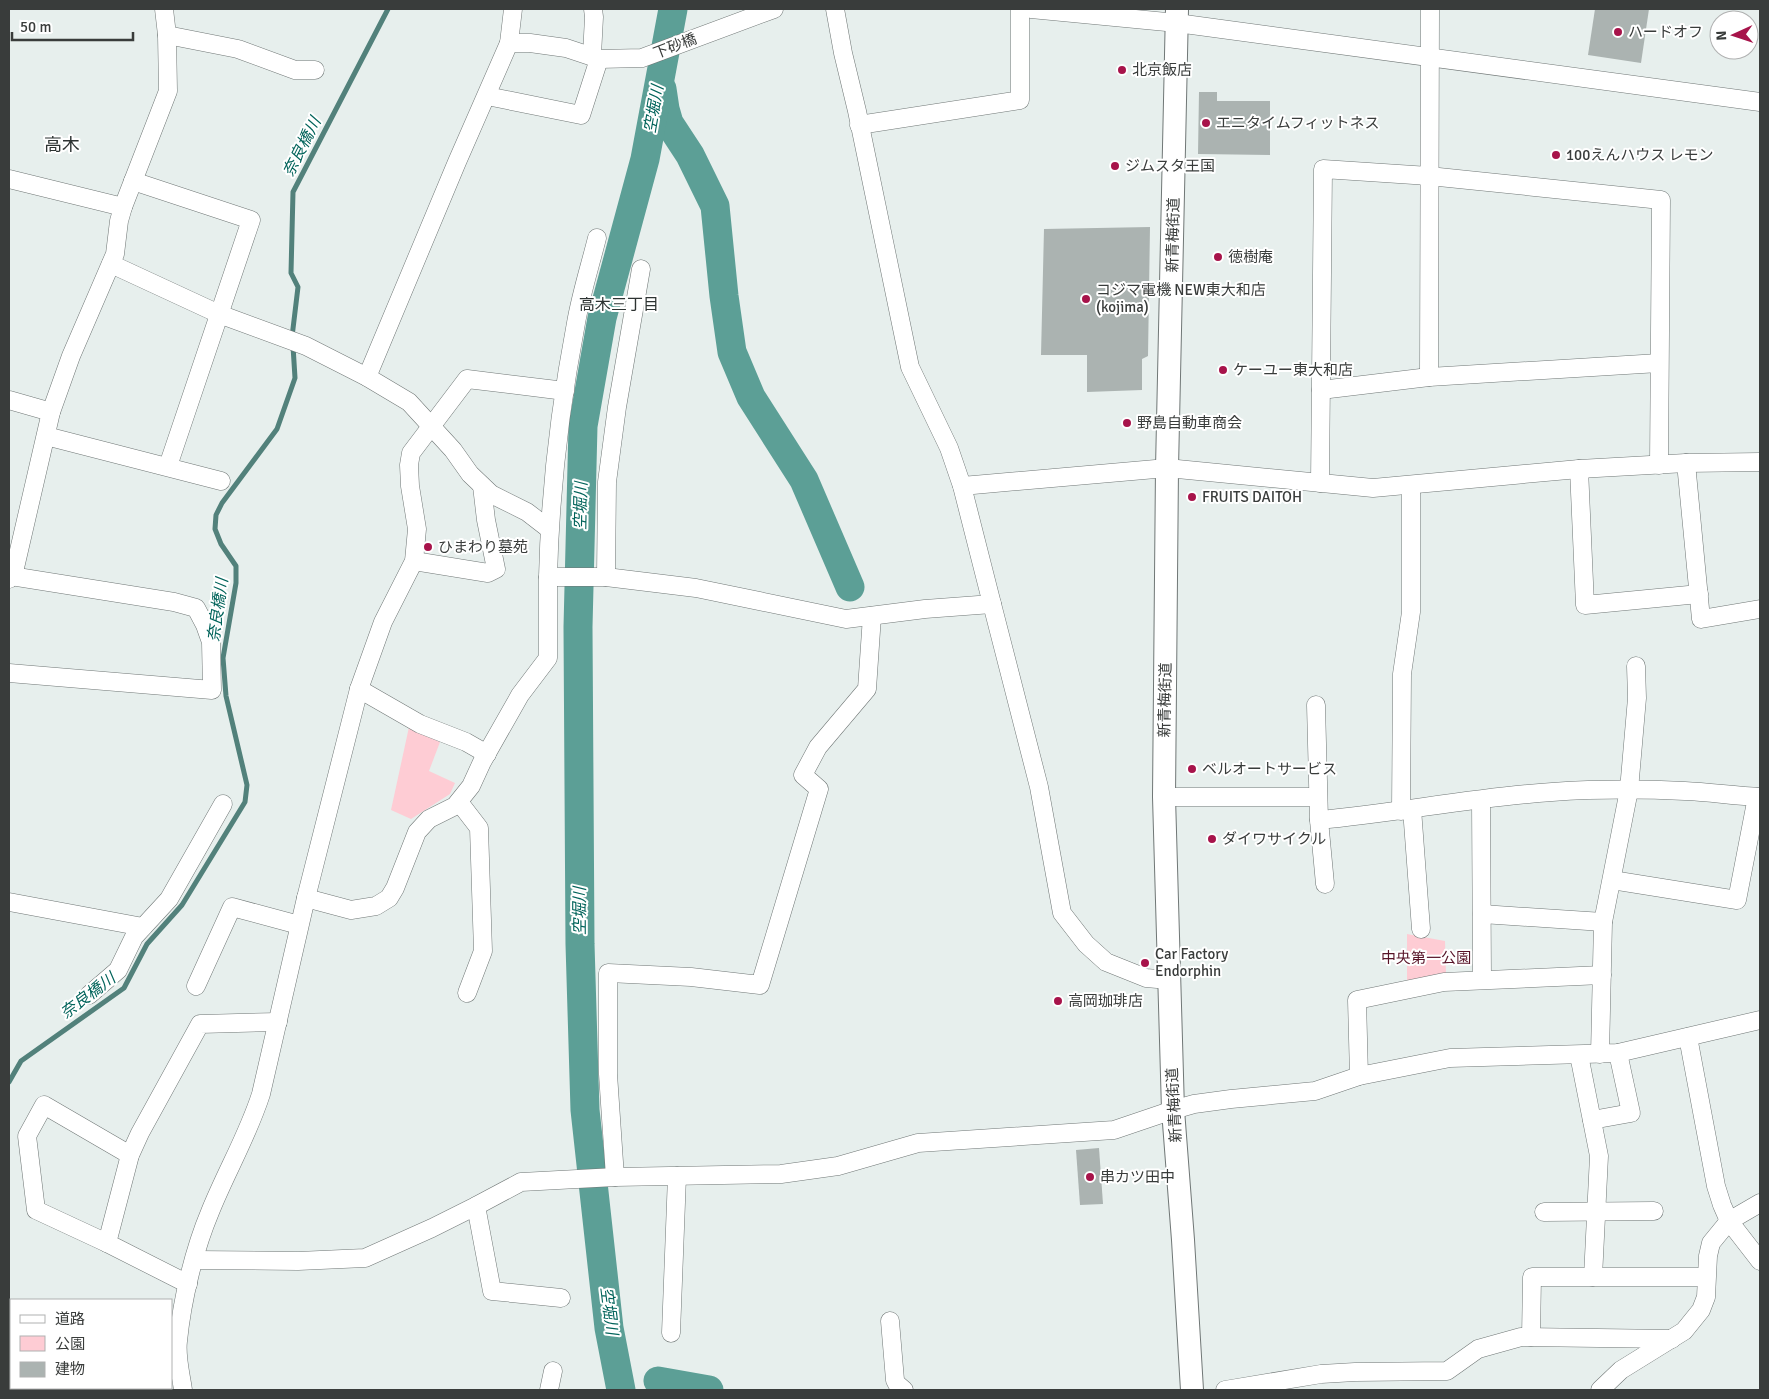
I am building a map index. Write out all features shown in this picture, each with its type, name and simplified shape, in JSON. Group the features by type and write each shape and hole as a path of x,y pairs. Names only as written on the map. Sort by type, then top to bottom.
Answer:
{"main road":[{"name":"新青梅街道","path":"1177,16 1167,468 1164,797 1173,1110 1192,1390"}],"street":[{"path":"9,674 212,690 211,642 196,608 174,602 10,578 14,572 51,412 71,356 115,254 119,221 123,207 168,91 168,35 164,9"},
{"path":"367,377 442,197 510,43 513,9"},
{"path":"487,96 581,114 596,57 593,9"},
{"name":"下砂橋","path":"510,43 548,45 596,57 642,58 774,9"},
{"path":"835,9 910,367 949,448 962,486 1039,787 1062,912 1086,944 1106,962 1146,978 1169,980"},
{"path":"860,125 1020,100 1020,9"},
{"path":"1032,9 1177,16 1430,57 1760,102"},
{"path":"1429,377 1430,9"},
{"path":"168,35 238,49 295,70 315,70"},
{"path":"1320,483 1323,168 1429,176 1661,200 1659,465"},
{"path":"9,180 123,207"},
{"path":"133,181 251,220 168,466"},
{"path":"306,898 351,910 376,906 389,898 395,888 417,832 429,819 455,806 471,786 486,754 520,695 548,658 552,578 549,530 565,392 576,322 598,238"},
{"path":"111,264 219,314 303,345 367,377 410,402 432,424 470,474 482,486 491,494 527,512 549,530"},
{"path":"603,577 607,482 617,407 641,270"},
{"path":"1321,390 1429,377 1659,362"},
{"path":"183,1390 178,1343 188,1284 210,1212 253,1118 261,1094 299,925 359,689 383,622 414,561 417,529 409,466 411,453 467,379 565,392"},
{"path":"9,400 51,412"},
{"path":"46,436 221,481"},
{"path":"962,486 1167,468 1373,488 1579,469 1686,464 1760,468"},
{"path":"1686,464 1701,619 1760,609"},
{"path":"1579,469 1585,605 1698,594"},
{"path":"1411,485 1411,612 1402,674 1407,810 1421,929"},
{"path":"414,561 488,572 496,568 486,520 482,486"},
{"path":"552,578 603,577 696,588 846,619 924,609 992,604"},
{"path":"612,1177 608,1074 608,973 691,977 760,985 819,788 803,775 818,747 867,689 872,616"},
{"path":"1600,1054 1603,922 1629,790 1637,698 1636,666"},
{"path":"359,689 420,724 466,742 486,754"},
{"path":"1316,705 1317,797 1325,884"},
{"path":"1319,820 1374,815 1554,792 1686,791 1759,797 1737,900 1612,880"},
{"path":"1164,797 1317,797"},
{"path":"1481,800 1482,979"},
{"path":"458,802 478,828 483,951 467,993"},
{"path":"89,995 118,970 134,937 169,898 223,804"},
{"path":"9,902 143,927"},
{"path":"196,986 232,907 299,925"},
{"path":"1482,914 1603,922"},
{"path":"1359,1076 1357,1000 1444,982 1602,975"},
{"path":"195,1260 298,1261 365,1258 476,1206 520,1182 612,1177 781,1174 838,1166 918,1143 1114,1130 1194,1104 1315,1091 1359,1076 1450,1058 1618,1053 1760,1020"},
{"path":"107,1243 130,1155 140,1133 200,1024 278,1022"},
{"path":"1688,1037 1716,1186 1722,1205 1729,1221 1760,1261"},
{"path":"1592,1120 1631,1113 1618,1053"},
{"path":"1579,1055 1599,1156 1593,1277"},
{"path":"130,1155 44,1105 28,1136 36,1210 188,1284"},
{"path":"671,1334 677,1176"},
{"path":"1600,1390 1621,1370 1684,1331 1701,1310 1706,1298 1706,1277 1711,1243 1729,1221 1760,1203"},
{"path":"476,1206 492,1291 561,1298"},
{"path":"1544,1212 1654,1212"},
{"path":"1531,1338 1532,1277 1706,1277"},
{"path":"890,1321 895,1380 904,1390"},
{"path":"1225,1390 1320,1374 1447,1371 1478,1350 1521,1337 1672,1339"},
{"path":"549,1390 553,1371"}],"green space":[{"path":"409,727 440,742 429,771 455,783 450,794 411,819 391,810"},
{"name":"中央第一公園","path":"1407,934 1445,941 1446,974 1407,982"}],"building":[{"name":"ハードオフ","path":"1595,9 1649,9 1641,63 1588,55"},
{"path":"1199,92 1217,92 1217,101 1270,101 1270,155 1198,154"},
{"path":"1150,227 1148,356 1142,359 1142,390 1087,392 1087,355 1041,355 1044,229"},
{"path":"1099,1148 1103,1204 1080,1205 1076,1150"}],"waterway":[{"name":"奈良橋川","path":"292,337 298,287 291,273 293,192 388,9"},
{"name":"空堀川","path":"621,1390 609,1328 585,1110 580,944 578,627 583,426 602,318 645,159 673,9"},
{"name":"空堀川","path":"662,89 669,123 690,155 715,206 732,352 751,397 804,480 850,587"},
{"name":"奈良橋川","path":"9,1082 21,1061 124,988 147,944 182,905 245,802 247,785 226,696 223,658 236,583 236,566 221,544 215,529 216,515 222,503 277,429 295,378 293,346"},
{"name":"空堀川","path":"658,1381 709,1390"}],"place":[{"name":"ハードオフ","path":"1618,32"},
{"name":"北京飯店","path":"1122,70"},
{"name":"エニタイムフィットネス","path":"1206,123"},
{"name":"100えんハウス レモン","path":"1556,155"},
{"name":"ジムスタ王国","path":"1115,166"},
{"name":"徳樹庵","path":"1218,257"},
{"name":"コジマ電機 NEW東大和店 (kojima)","path":"1086,299"},
{"name":"ケーユー東大和店","path":"1223,370"},
{"name":"野島自動車商会","path":"1127,423"},
{"name":"FRUITS DAITOH","path":"1192,497"},
{"name":"ひまわり墓苑","path":"428,547"},
{"name":"ベルオートサービス","path":"1192,769"},
{"name":"ダイワサイクル","path":"1212,839"},
{"name":"Car Factory Endorphin","path":"1145,963"},
{"name":"高岡珈琲店","path":"1058,1001"},
{"name":"串カツ田中","path":"1090,1177"}],"district":[{"name":"高木","path":"62,145"},
{"name":"高木三丁目","path":"619,305"}]}
